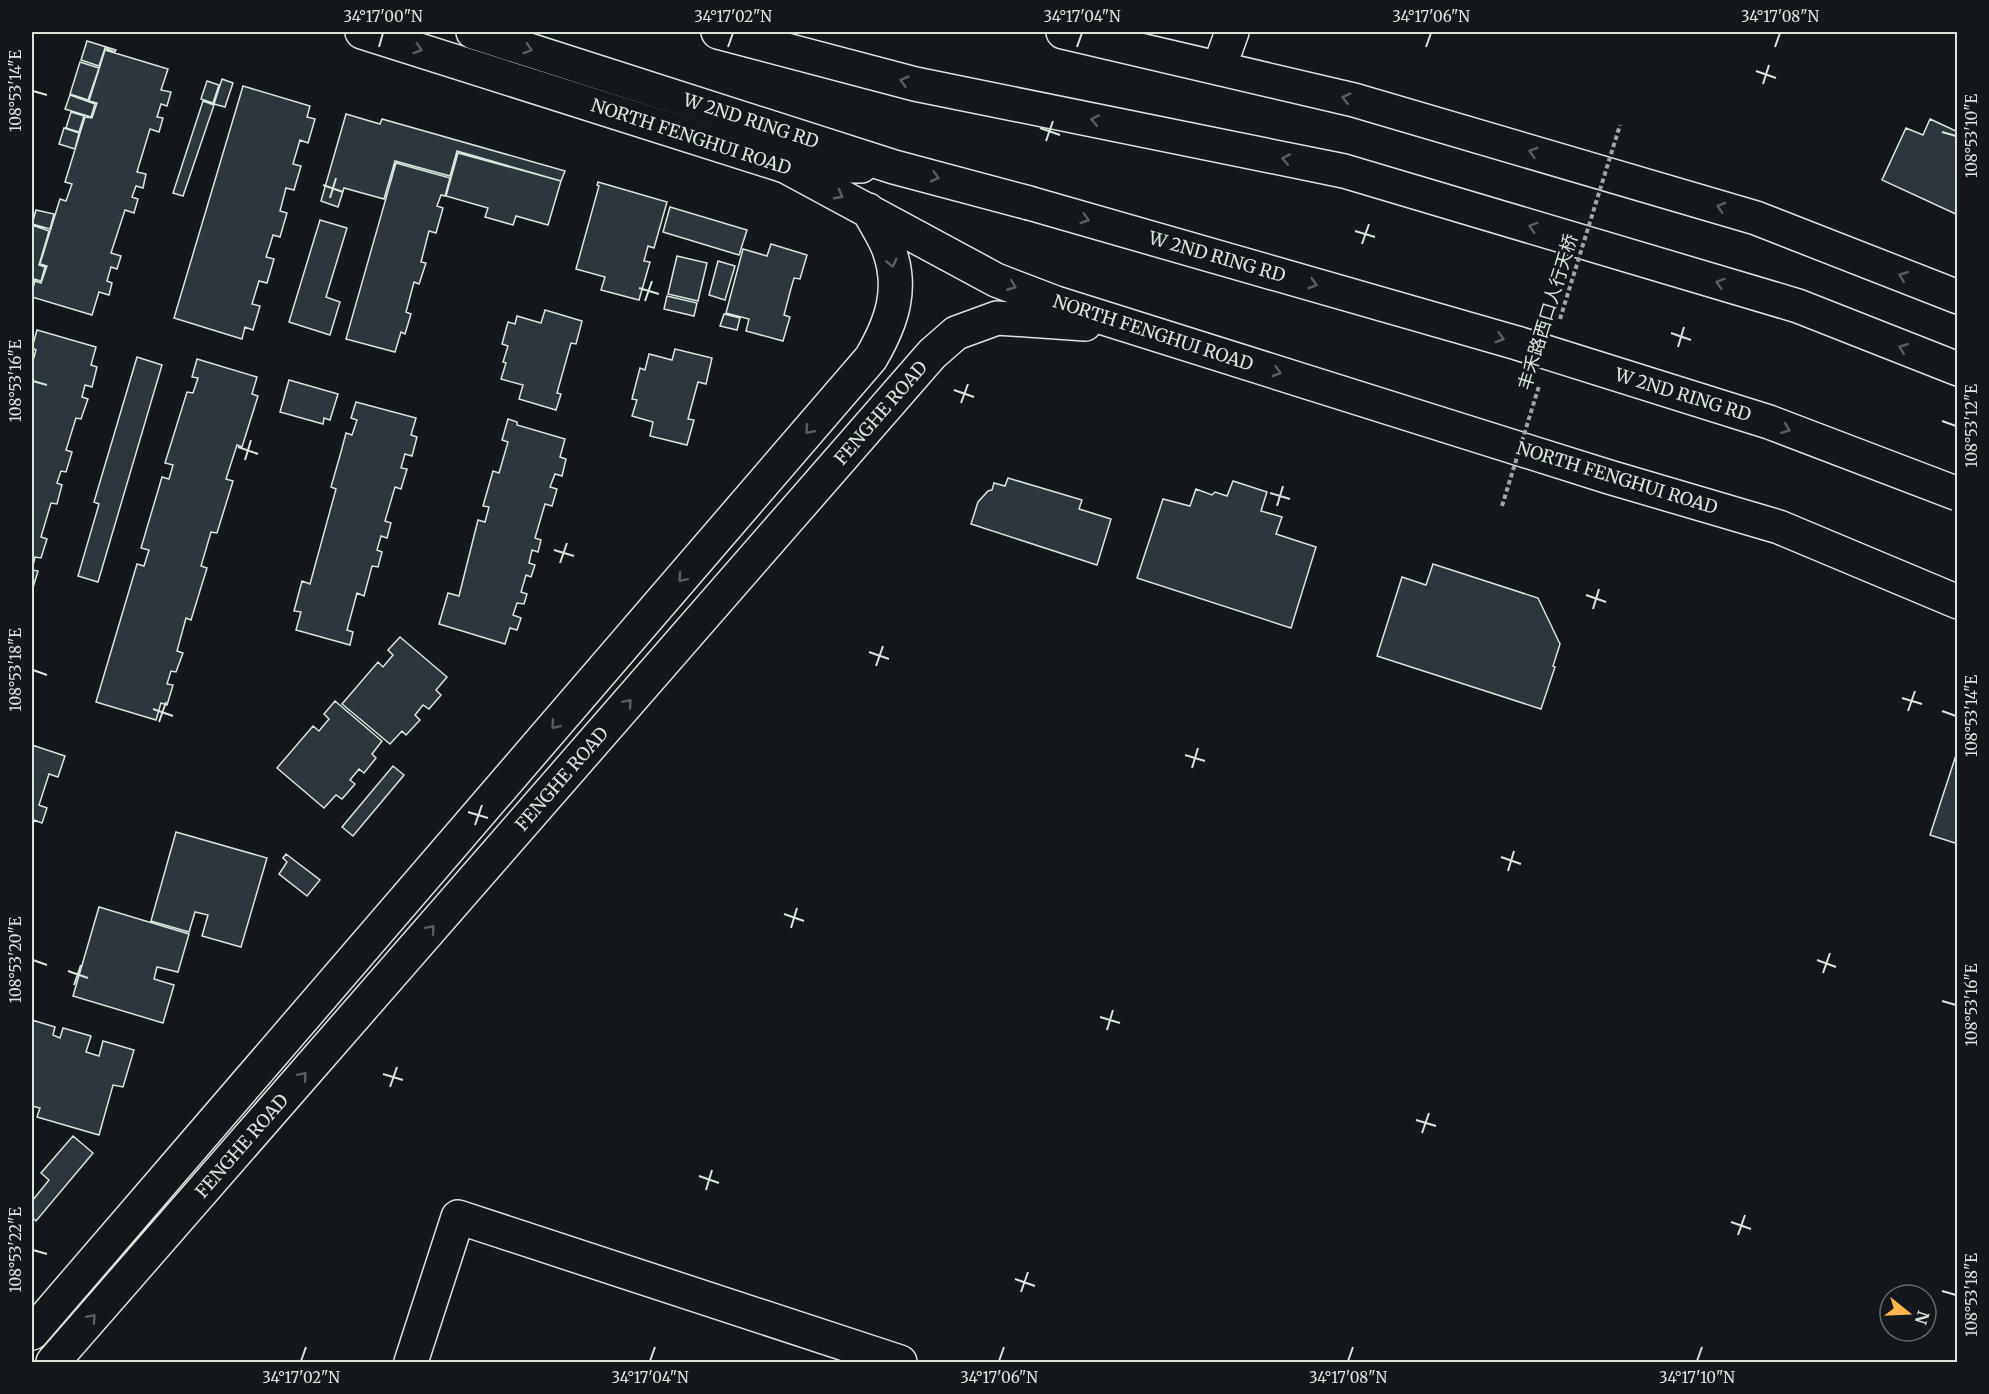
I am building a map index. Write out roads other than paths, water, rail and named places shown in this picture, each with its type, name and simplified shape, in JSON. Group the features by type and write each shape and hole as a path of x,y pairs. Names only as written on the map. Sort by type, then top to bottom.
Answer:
{"main road":[{"name":"NORTH FENGHUI ROAD","path":"362,32 785,166 996,280 1056,303 1609,477 1779,527 1958,602"},
{"name":"W 2ND RING RD","path":"473,32 894,166 1029,202 1517,343 1769,422 1958,494"},
{"path":"718,32 915,84 1344,171 1798,306 1958,369"},
{"path":"1063,32 1354,99 1756,218 1958,297"},
{"path":"1219,68 1232,32"},
{"path":"785,166 894,166"},
{"name":"FENGHE ROAD","path":"32,1333 871,358 892,317 897,280 888,248 868,210"},
{"name":"FENGHE ROAD","path":"53,1362 932,354 956,333 998,318 1131,327"},
{"path":"411,1362 458,1217 900,1362"}]}
